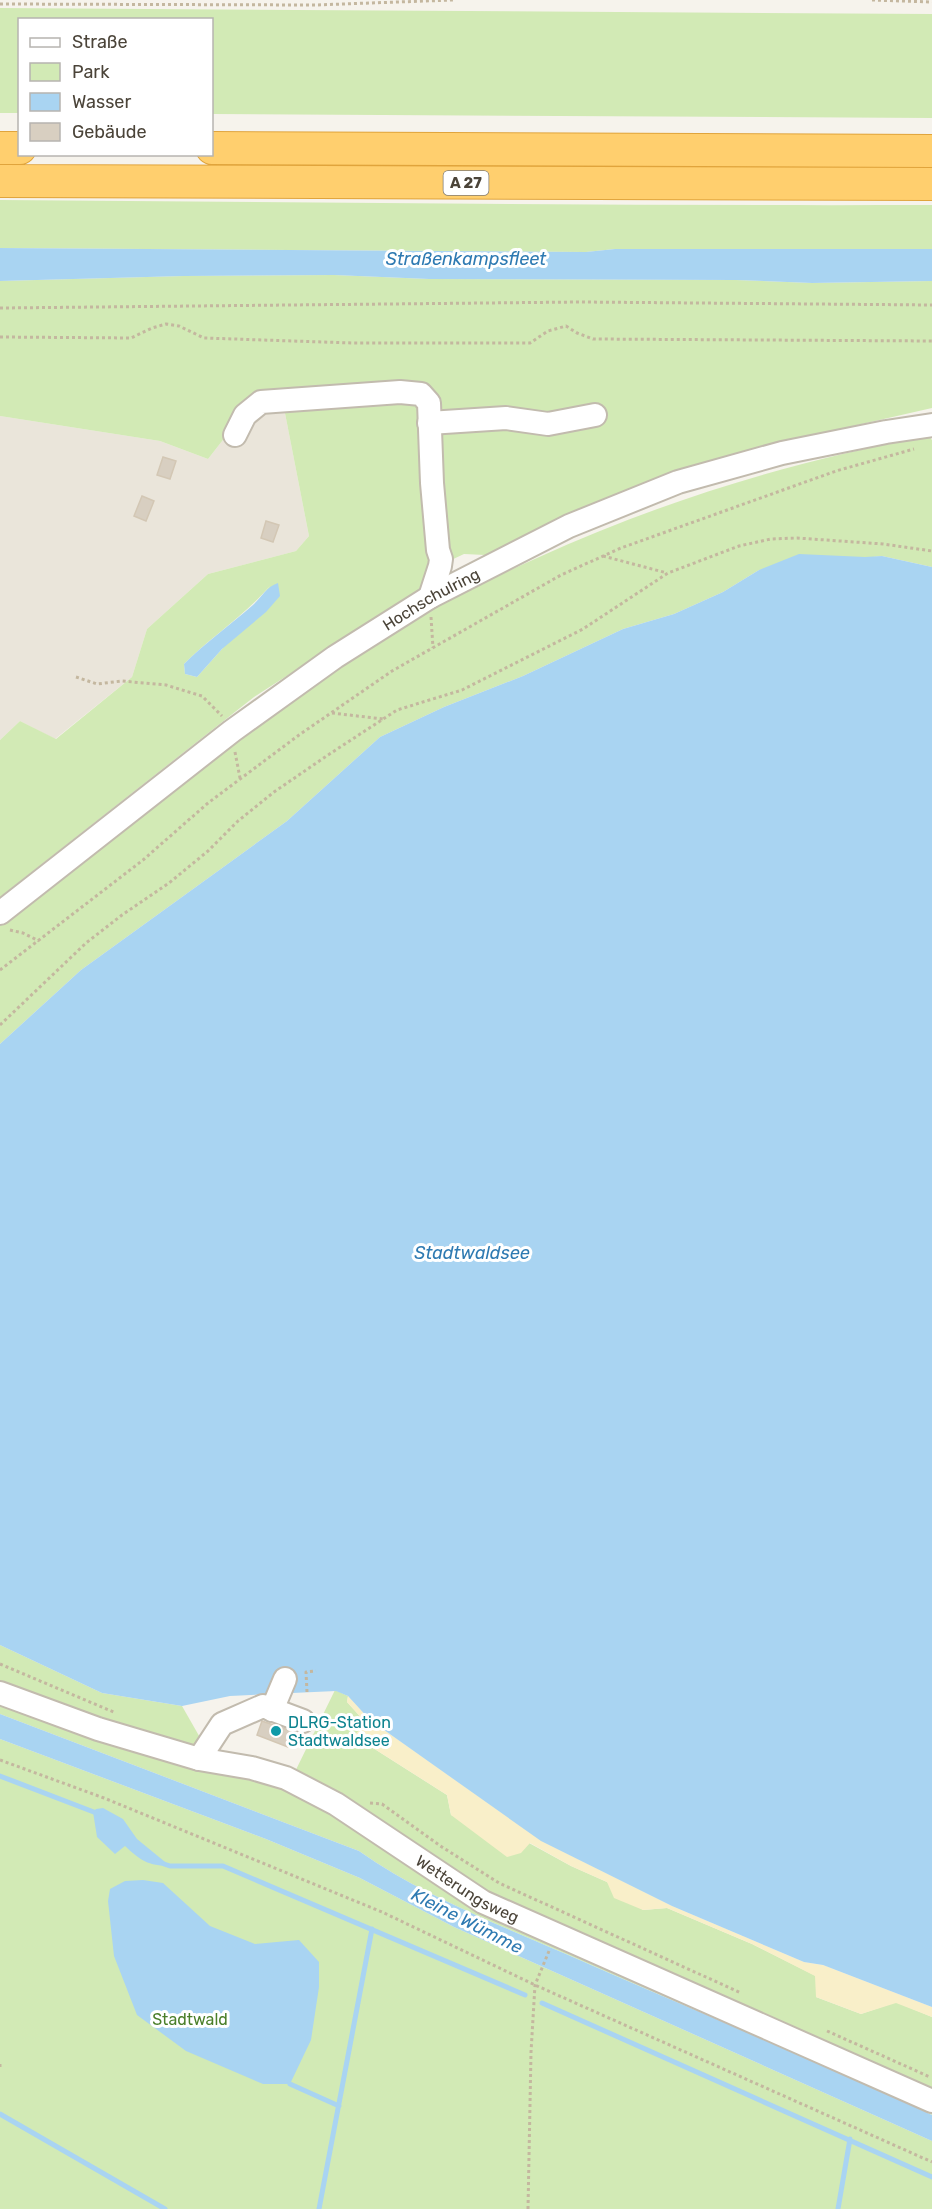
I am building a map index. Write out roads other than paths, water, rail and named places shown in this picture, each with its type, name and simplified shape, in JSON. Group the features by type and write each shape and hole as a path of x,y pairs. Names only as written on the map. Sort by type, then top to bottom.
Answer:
{"highway":[{"path":"0,148 18,148"},
{"name":"A 27","path":"213,148 932,151"},
{"name":"A 27","path":"0,181 932,184"}],"street":[{"path":"235,435 245,415 261,402 400,392 421,394 429,403 432,483 438,550 441,559 429,597"},
{"path":"429,423 506,418 548,424 595,415"},
{"name":"Hochschulring","path":"2,921 232,730 335,657 429,597 569,526 678,482 782,453 886,432 928,436"},
{"path":"441,559 476,573"},
{"path":"272,1710 285,1679"},
{"name":"Wetterungsweg","path":"0,1693 98,1729 199,1759 252,1768 286,1778 336,1804 483,1902 932,2101"},
{"path":"199,1759 222,1724 263,1706 303,1721"}],"water":[{"name":"Straßenkampsfleet","path":"0,248 586,252 615,249 932,249 932,281 812,283 736,280 429,279 334,275 0,281"},
{"name":"Stadtwaldsee","path":"799,554 882,556 932,567 932,2007 823,1965 804,1962 672,1906 541,1841 370,1720 348,1696 336,1691 230,1696 182,1706 102,1693 0,1645 0,1044 81,970 287,821 380,737 444,707 523,676 623,629 674,614 723,592 759,570"},
{"path":"278,583 280,596 266,612 222,649 197,677 185,674 184,664 253,605 267,590"},
{"name":"Kleine Wümme","path":"0,1714 359,1851 407,1881 459,1907 932,2115 932,2141 454,1927 360,1878 266,1839 0,1739"},
{"path":"103,1808 123,1819 137,1839 170,1866 145,1861 125,1846 115,1854 97,1837 93,1812"},
{"path":"143,1880 163,1883 210,1926 255,1944 299,1940 319,1962 319,1987 311,2040 290,2084 263,2084 186,2051 137,2015 114,1956 108,1901 110,1889 125,1881"}],"waterway":[{"path":"0,1776 99,1814"},
{"path":"164,1864 223,1866 525,1995"},
{"path":"319,2209 372,1929"},
{"path":"542,2003 932,2177"},
{"path":"290,2084 339,2106"},
{"path":"0,2114 165,2209"},
{"path":"838,2209 850,2139"}],"place":[{"name":"DLRG-Station Stadtwaldsee","path":"276,1731"}],"park label":[{"name":"Stadtwald","path":"190,2019"}]}
